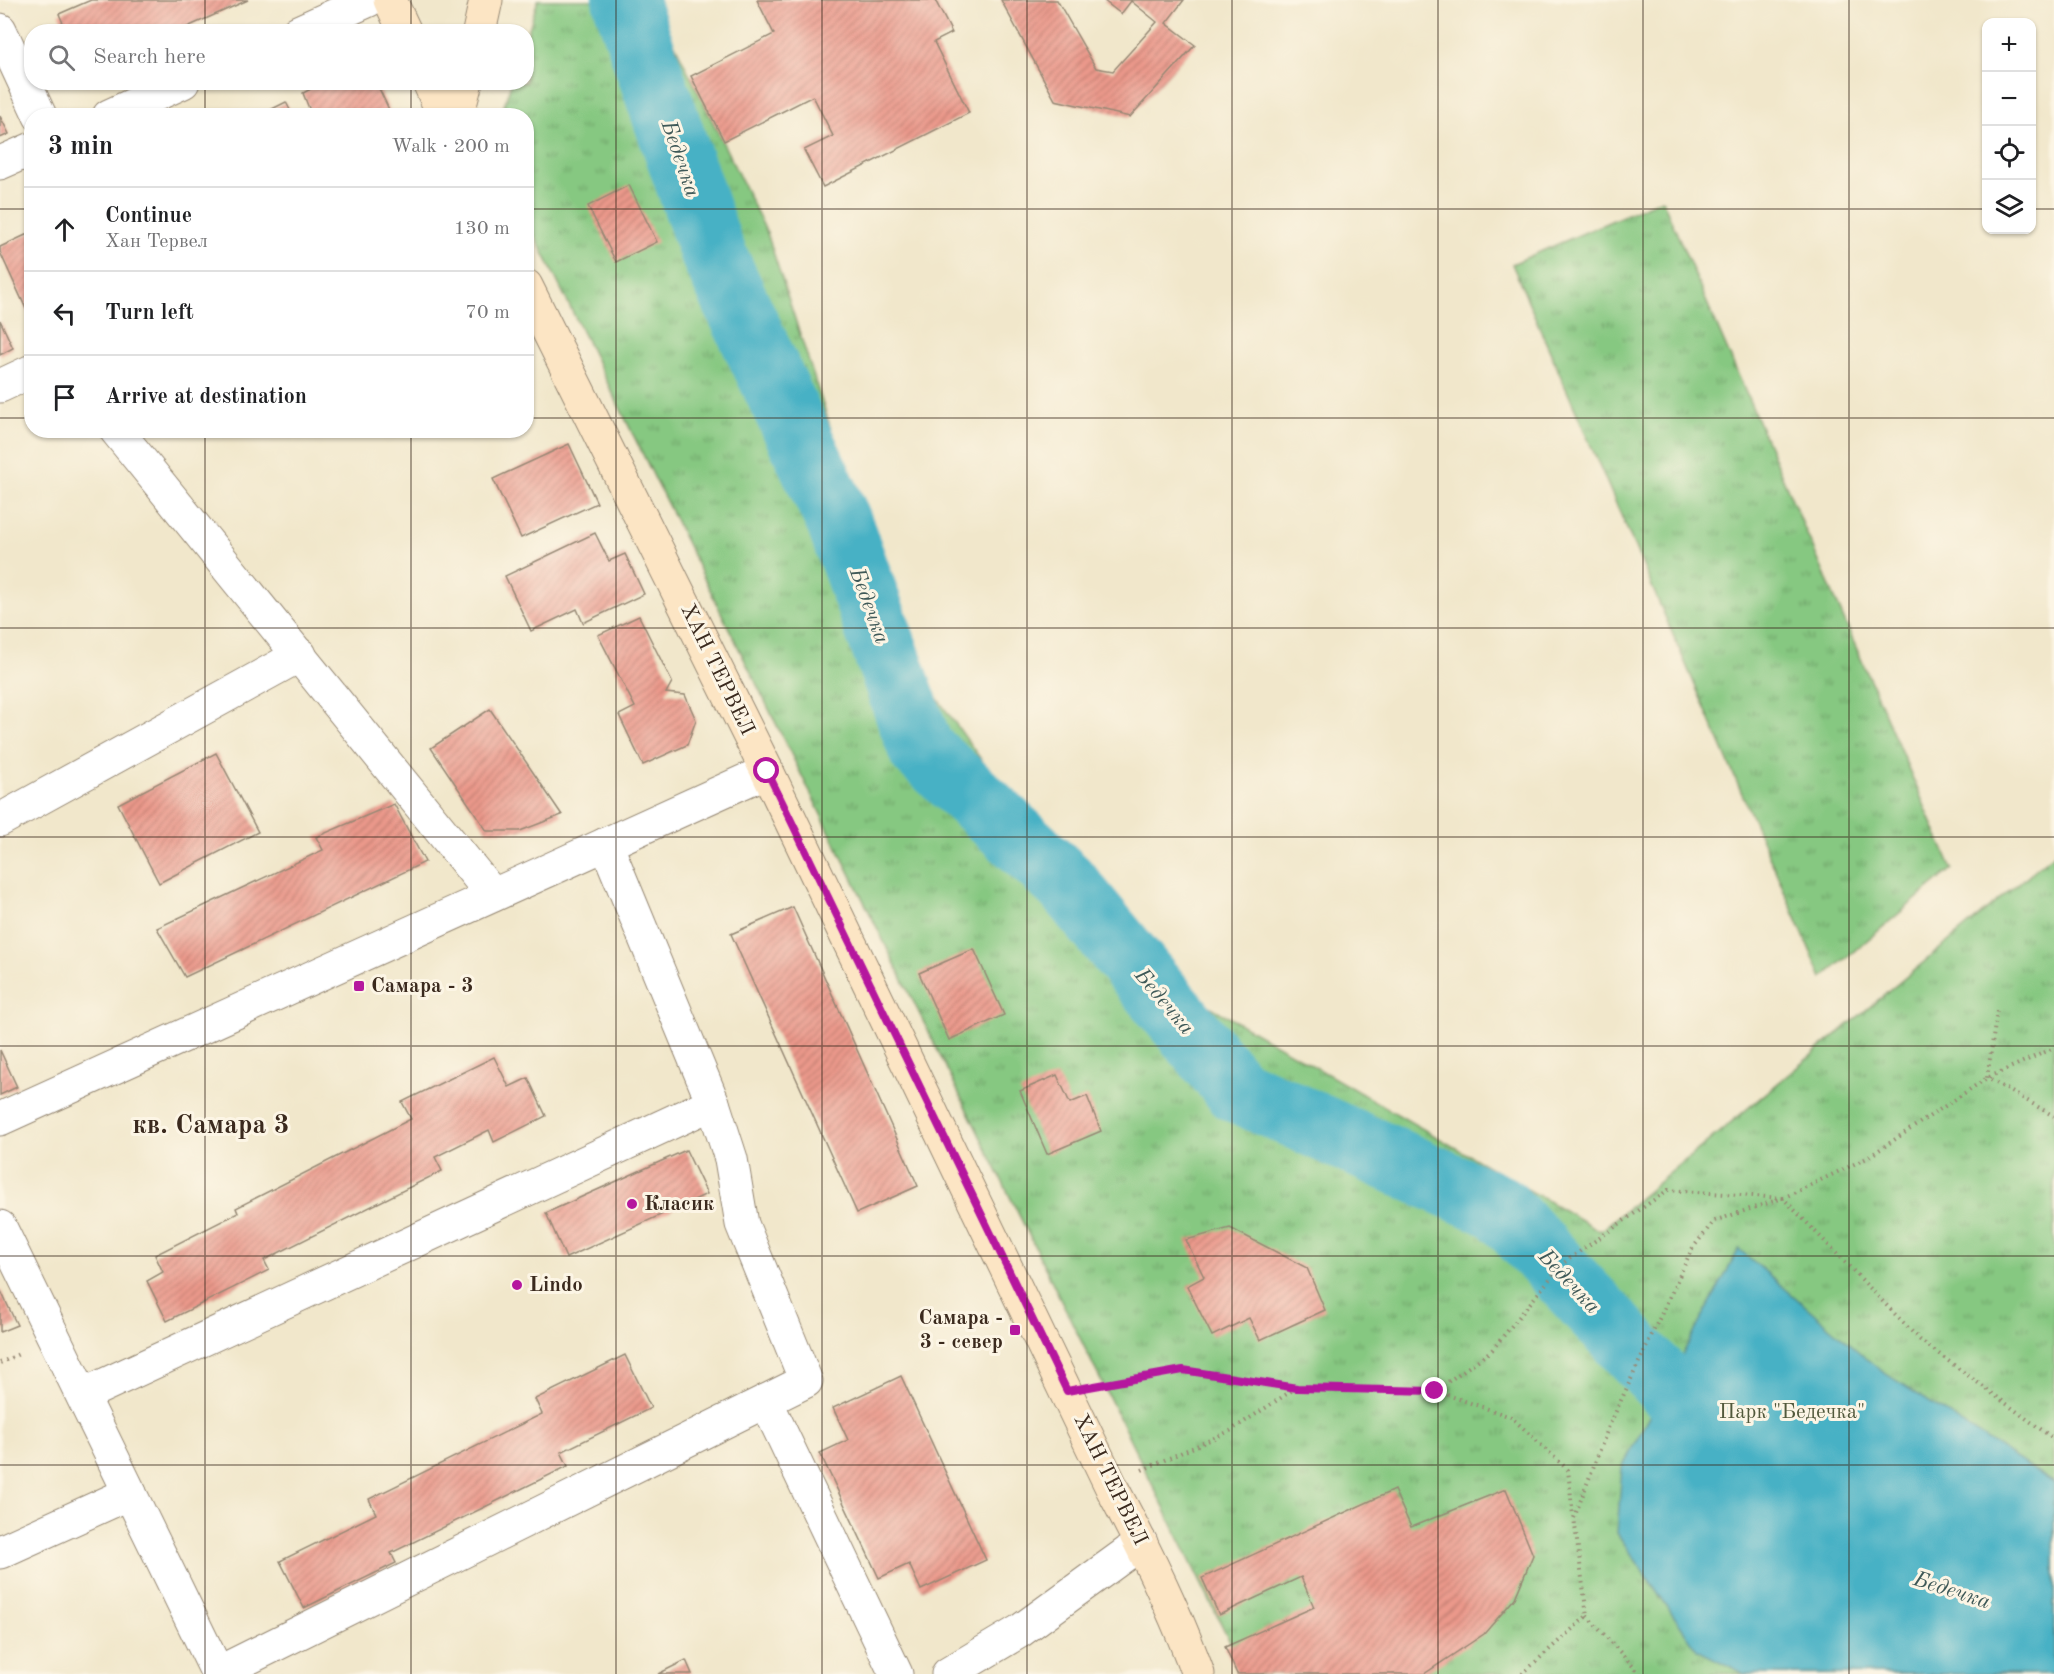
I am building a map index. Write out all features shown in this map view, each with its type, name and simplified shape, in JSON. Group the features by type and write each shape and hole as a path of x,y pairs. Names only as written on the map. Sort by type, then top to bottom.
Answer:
{"street":[{"path":"316,24 369,0"},
{"path":"390,0 401,24"},
{"path":"480,24 486,0"},
{"path":"0,30 24,82"},
{"path":"28,90 36,108"},
{"path":"126,108 166,90"},
{"path":"433,90 440,108"},
{"path":"459,108 464,90"},
{"path":"0,163 24,152"},
{"name":"ХАН ТЕРВЕЛ","path":"534,302 767,771 1113,1490 1141,1543 1198,1674"},
{"path":"0,386 24,375"},
{"path":"123,438 493,895"},
{"path":"0,820 300,655"},
{"path":"0,1119 767,771"},
{"path":"0,1227 218,1674 806,1381 742,1224 731,1159 712,1103 606,844"},
{"path":"83,1395 712,1103"},
{"path":"766,1401 897,1674"},
{"path":"0,1552 129,1493"},
{"path":"948,1674 1020,1631 1141,1543"}],"path":[{"path":"1987,1078 1997,1011"},
{"path":"1574,1518 1609,1426 1692,1249 1714,1221 1784,1198 1867,1158 1987,1078 2054,1048"},
{"path":"1987,1078 2054,1116"},
{"path":"1435,1391 1492,1350 1562,1264 1668,1190 1784,1198 1920,1340 2054,1439"},
{"path":"1067,1391 1183,1370 1297,1388 1435,1391 1511,1417 1568,1470 1587,1616 1641,1674"},
{"path":"1113,1490 1143,1469 1230,1431 1297,1388"},
{"path":"1522,1674 1587,1616"}],"green space":[{"name":"Парк \"Бедечка\"","path":"538,0 653,0 767,233 852,494 925,681 997,782 1096,888 1185,992 1600,1231 2054,854 2054,1674 1246,1674 534,234 534,108 503,108 509,90 534,90 534,24 530,24"},
{"path":"1662,199 1952,869 1822,978 1512,264"}],"water":[{"path":"1739,1249 1880,1370 2054,1483 2054,1674 1745,1674 1697,1650 1617,1533 1622,1467"}],"building":[{"path":"91,0 248,0 194,24 63,24 59,14"},
{"path":"757,0 935,0 952,33 934,42 969,113 823,187 804,150 833,136 813,96 724,141 691,76 774,34"},
{"path":"1001,0 1057,0 1096,68 1113,71 1157,22 1131,1 1121,14 1103,0 1184,0 1166,23 1195,45 1130,117 1055,100"},
{"path":"309,90 380,90 388,108 309,108 303,93"},
{"path":"286,102 289,108 274,108"},
{"path":"0,116 9,134 0,138"},
{"path":"629,185 657,242 616,262 588,206"},
{"path":"24,236 24,304 0,252 0,247"},
{"path":"0,320 13,348 0,355"},
{"path":"569,444 597,503 521,538 493,479"},
{"path":"595,533 609,561 625,554 644,594 583,623 577,609 531,631 505,576"},
{"path":"639,616 672,682 666,693 685,695 696,720 687,745 643,765 619,715 635,707 598,635"},
{"path":"490,709 562,815 520,831 487,831 431,748"},
{"path":"216,753 258,832 159,883 118,804"},
{"path":"394,804 425,862 185,977 157,928 323,850 316,837"},
{"path":"793,907 918,1186 857,1213 731,934"},
{"path":"974,949 1004,1015 949,1040 919,973"},
{"path":"0,1050 17,1087 0,1095"},
{"path":"494,1057 509,1087 528,1078 546,1116 494,1142 489,1130 435,1157 442,1171 264,1260 269,1270 167,1321 147,1281 163,1272 155,1255 238,1213 236,1208 411,1119 402,1102"},
{"path":"1057,1075 1070,1103 1087,1096 1101,1131 1047,1154 1020,1091"},
{"path":"686,1150 707,1194 566,1258 546,1213"},
{"path":"1230,1228 1307,1268 1325,1310 1260,1340 1249,1318 1212,1336 1187,1286 1204,1277 1186,1240"},
{"path":"0,1289 17,1325 0,1332"},
{"path":"625,1355 651,1408 561,1452 568,1466 391,1553 396,1563 304,1608 280,1561 376,1514 369,1499 542,1414 535,1399"},
{"path":"901,1376 986,1560 921,1590 909,1564 879,1578 820,1453 848,1440 833,1408"},
{"path":"1506,1489 1533,1555 1515,1598 1484,1634 1424,1674 1237,1674 1225,1647 1314,1607 1301,1577 1219,1615 1202,1578 1394,1490 1411,1527"},
{"path":"686,1660 692,1674 658,1674"}],"waterway":[{"name":"Бедечка","path":"625,0 711,249 839,522 921,749 1065,882 1237,1090 1500,1208 1729,1453"}],"place":[{"name":"Самара - 3","path":"359,986"},
{"name":"Класик","path":"632,1204"},
{"name":"Lindo","path":"517,1285"},
{"name":"Самара - 3 - север","path":"1015,1330"}],"district":[{"name":"кв. Самара 3","path":"211,1125"}],"route":[{"path":"767,771 1067,1391 1183,1370 1297,1388 1435,1391"}]}
